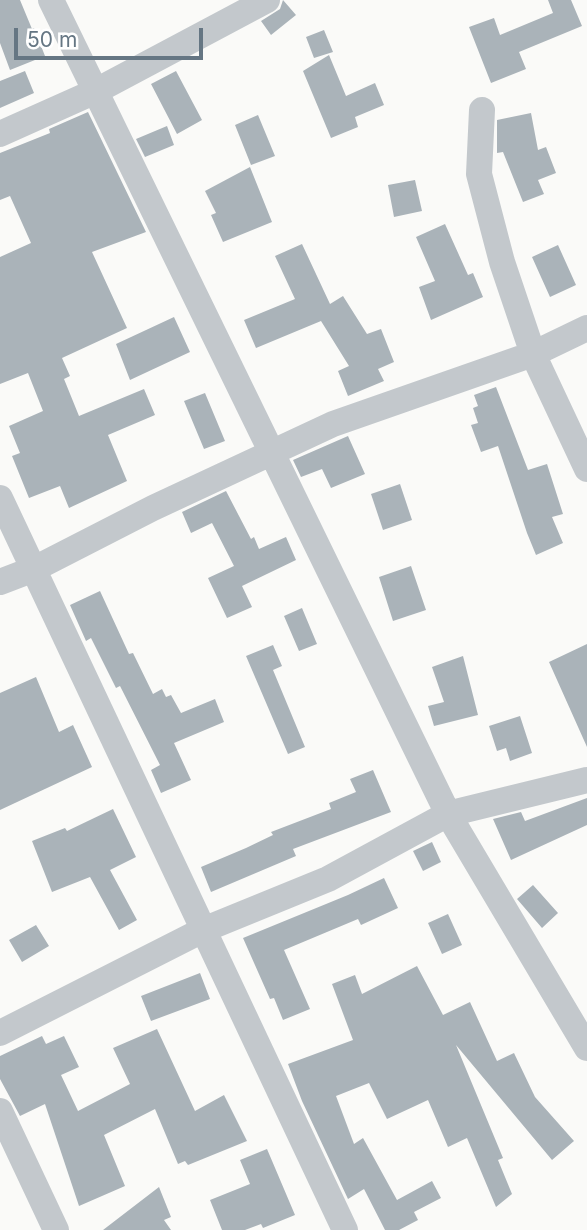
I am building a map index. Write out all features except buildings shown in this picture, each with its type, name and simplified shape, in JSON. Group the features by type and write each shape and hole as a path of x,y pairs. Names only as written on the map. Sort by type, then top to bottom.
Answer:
{"street":[{"path":"51,0 448,814 587,1048"},
{"path":"0,134 96,91 267,0"},
{"path":"482,110 479,174 502,261 533,354 587,469"},
{"path":"0,582 34,569 153,508 334,425 533,354 587,328"},
{"path":"0,498 345,1230"},
{"path":"0,1033 203,930 328,879 448,814 587,780"},
{"path":"0,1111 56,1230"}]}
